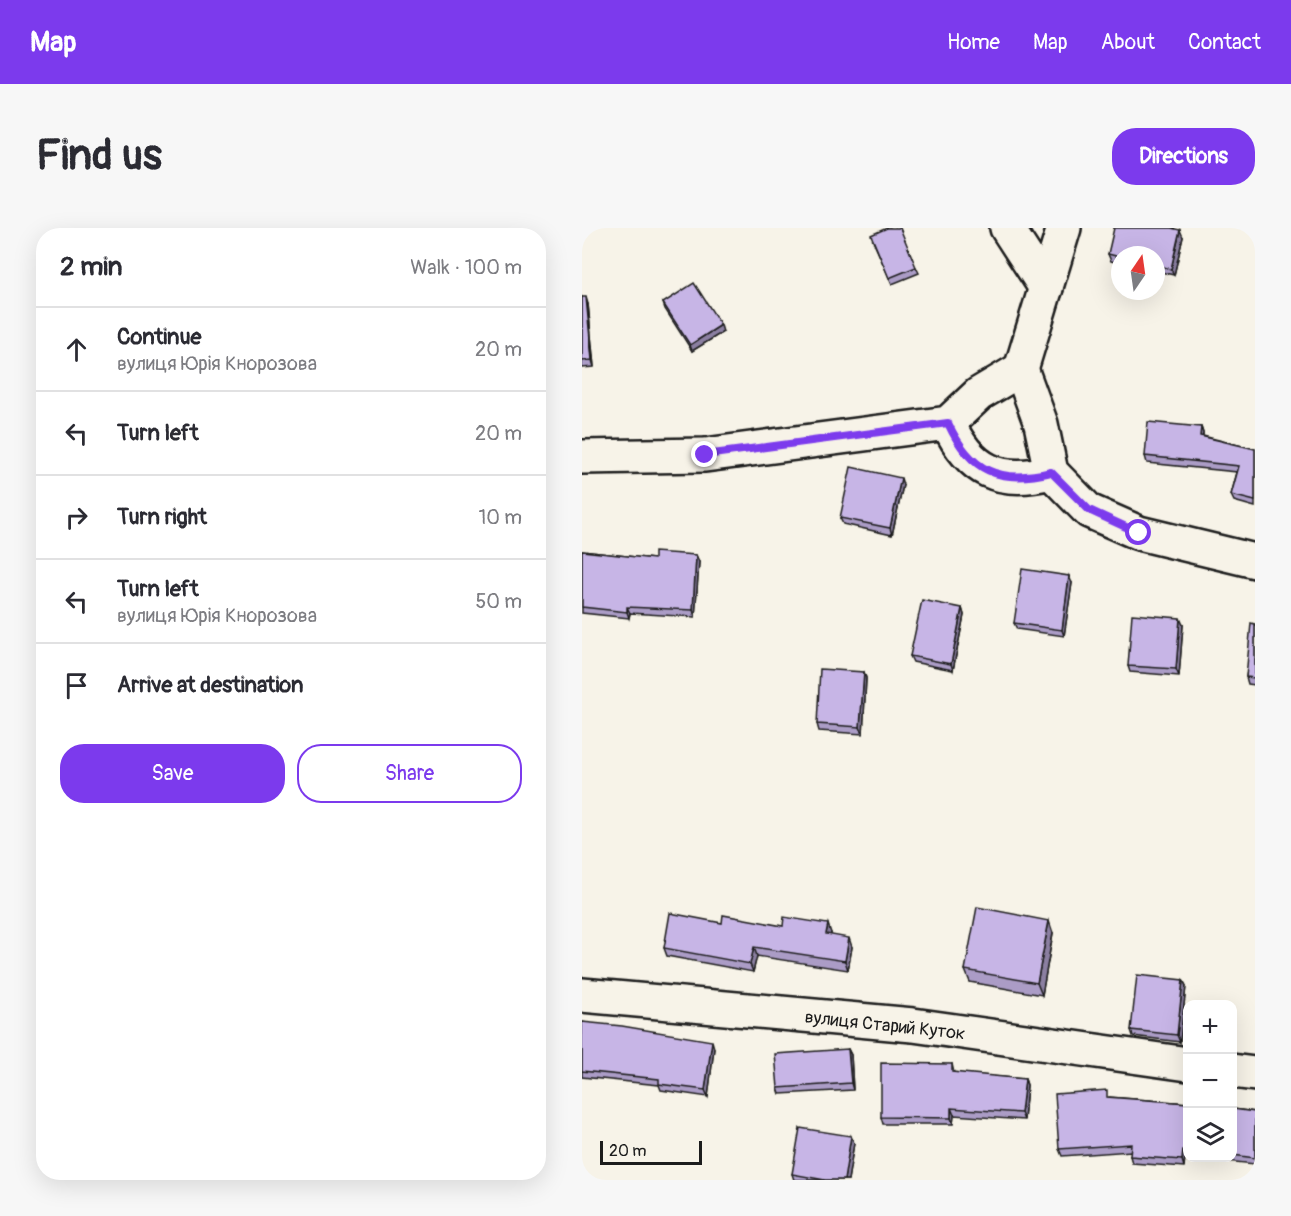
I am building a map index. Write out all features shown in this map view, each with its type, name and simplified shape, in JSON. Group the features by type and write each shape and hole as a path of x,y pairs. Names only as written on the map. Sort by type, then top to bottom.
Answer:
{"street":[{"path":"1007,228 1046,288"},
{"path":"1065,228 1021,369 1041,424 1051,472 1089,510 1139,533 1255,561"},
{"path":"582,457 705,455 948,423 979,394 1021,369"},
{"path":"948,423 959,446 976,465 1000,476 1026,478 1051,472"},
{"name":"вулиця Старий Куток","path":"582,995 913,1025 1183,1063"},
{"path":"1237,1072 1255,1074"}],"building":[{"path":"887,228 900,228 916,267 889,278 871,235"},
{"path":"1114,228 1180,230 1171,269 1165,267 1165,246 1111,246 1111,255 1108,254"},
{"path":"694,283 721,325 690,345 663,303"},
{"path":"582,297 586,297 592,360 582,361"},
{"path":"1148,422 1201,427 1200,436 1255,449 1255,501 1231,495 1239,466 1145,456"},
{"path":"851,467 901,478 890,528 840,518"},
{"path":"582,551 654,559 654,552 696,555 693,610 627,607 627,612 582,607"},
{"path":"1022,569 1069,576 1062,630 1014,623"},
{"path":"922,600 962,608 951,664 910,656"},
{"path":"1132,614 1180,618 1176,669 1128,666"},
{"path":"1251,623 1255,624 1255,678 1246,677"},
{"path":"820,669 864,672 860,727 817,724"},
{"path":"977,907 1049,921 1037,983 965,970"},
{"path":"670,913 722,923 723,915 783,926 784,917 828,924 826,934 849,938 845,961 754,947 750,964 664,948"},
{"path":"1137,975 1183,980 1177,1035 1131,1030"},
{"path":"582,1022 622,1026 712,1041 705,1090 659,1084 659,1079 582,1071"},
{"path":"848,1049 851,1083 778,1088 775,1054"},
{"path":"881,1063 952,1064 952,1072 1025,1079 1021,1113 951,1108 951,1118 881,1117"},
{"path":"1107,1090 1107,1097 1183,1103 1182,1160 1130,1156 1131,1144 1059,1149 1055,1094"},
{"path":"1237,1110 1255,1112 1255,1158 1237,1156"},
{"path":"800,1128 851,1136 844,1180 825,1180 792,1174"}],"route":[{"path":"705,455 948,423 959,446 976,465 1000,476 1026,478 1051,472 1089,510 1139,533"}]}
